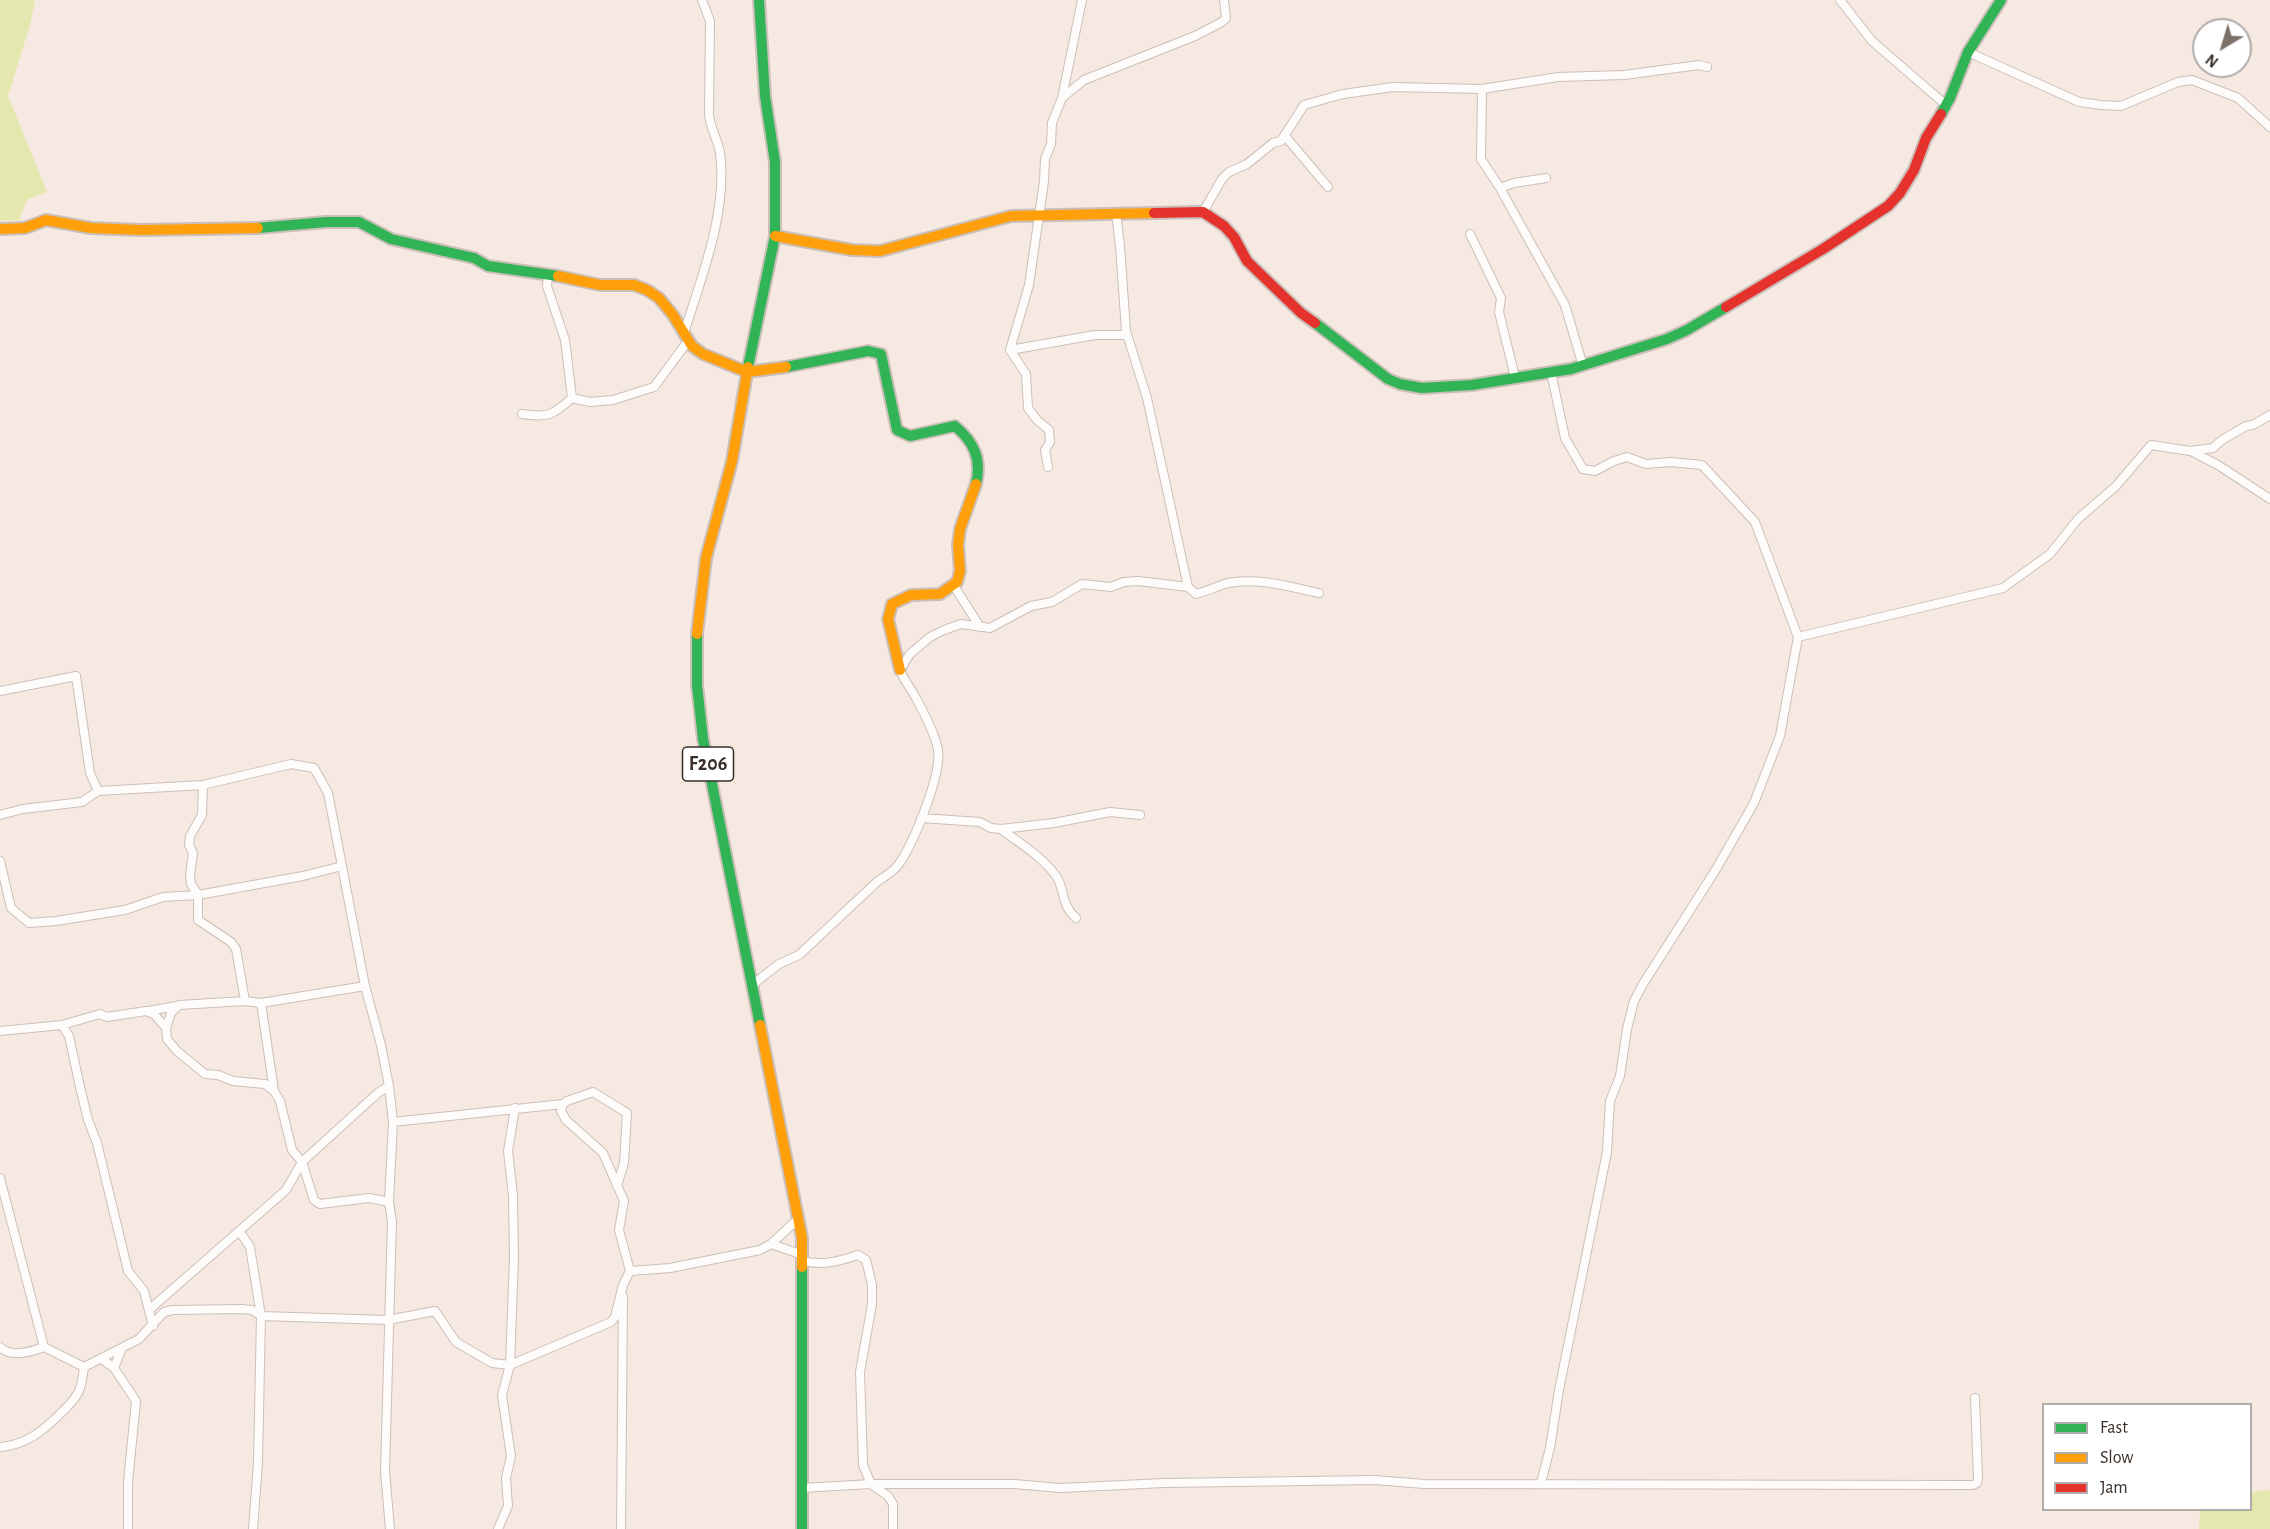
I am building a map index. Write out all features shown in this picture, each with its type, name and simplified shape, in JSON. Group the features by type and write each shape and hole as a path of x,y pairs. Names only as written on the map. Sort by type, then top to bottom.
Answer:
{"street":[{"path":"572,398 590,402 613,400 654,387 686,337 714,234 720,182 720,153 709,124 708,114 710,21 702,0"},
{"name":"F206","path":"759,0 765,96 775,162 775,236 747,372 732,461 706,558 697,628 697,674 703,739 799,1218 803,1258 801,1529"},
{"path":"1010,351 1029,285 1040,214 1045,159 1051,144 1052,123 1062,98 1082,0"},
{"path":"1062,98 1084,80 1195,36 1222,22 1226,18 1224,0"},
{"path":"1840,0 1872,41 1946,105"},
{"path":"775,236 852,250 880,251 1011,216 1203,212 1224,226 1234,237 1247,261 1301,313 1345,344 1388,379 1400,384 1422,388 1472,385 1583,366 1667,339 1687,330 1822,249 1888,206 1908,182 1926,138 1946,105 1968,52 2001,0"},
{"path":"1968,52 2079,102 2101,105 2121,106 2178,82 2192,80 2238,98 2270,127"},
{"path":"1203,212 1222,179 1229,172 1247,164 1273,144 1281,141 1305,105 1343,94 1393,87 1482,89 1558,77 1624,75 1699,65 1707,67"},
{"path":"1482,89 1481,159 1500,188 1565,304 1583,366"},
{"path":"1285,136 1328,187"},
{"path":"1500,188 1514,183 1546,178"},
{"path":"1116,213 1127,335 1147,398 1188,586 1196,594 1228,583 1247,582 1292,587 1319,593"},
{"path":"0,229 25,228 46,220 91,228 141,230 249,229 326,222 359,222 391,239 474,258 488,267 548,274 600,285 634,285 648,290 666,307 692,346 703,354 747,372 806,364 868,351 878,352 881,354 889,386 897,430 910,436 955,426 969,438 977,455 979,466 958,538 959,577 954,586 940,596 904,597 892,604 888,619 903,681 916,697 938,748 936,774 921,818 903,857 892,872 878,881 799,955 779,964 752,985"},
{"path":"1470,234 1501,298 1499,312 1515,377"},
{"path":"548,274 547,285 565,340 572,398"},
{"path":"1010,351 1095,335 1127,335"},
{"path":"1010,351 1026,374 1028,408 1049,430 1050,442 1045,450 1048,467"},
{"path":"1541,1484 1550,1448 1559,1390 1607,1152 1610,1101 1620,1076 1634,1001 1754,803 1780,736 1798,637 1755,522 1748,514 1702,465 1671,462 1646,464 1627,457 1594,471 1583,469 1565,438 1551,372"},
{"path":"522,414 535,416 554,414 572,398"},
{"path":"1798,637 2003,588 2050,554 2078,519 2116,486 2151,445 2190,451 2213,448 2238,430 2253,425 2270,415"},
{"path":"2190,451 2218,465 2270,499"},
{"path":"900,670 910,654 930,638 961,624 990,628 1031,606 1052,602 1082,584 1111,587 1124,582 1138,581 1188,586"},
{"path":"954,586 980,627"},
{"path":"0,691 76,676 90,773 98,791"},
{"path":"0,815 23,809 82,802 98,791 203,785 291,764 314,768 328,794 365,986 381,1045 393,1122 389,1202 392,1222 385,1471 390,1529"},
{"path":"203,785 202,815 190,836 189,846 193,853 191,884 198,895 198,920 231,942 236,949 244,1001"},
{"path":"921,818 980,822 991,828 1001,829 1054,823 1110,812 1140,815"},
{"path":"1001,829 1052,871 1057,877 1068,911 1077,918"},
{"path":"0,861 11,908 29,923 124,910 163,897 198,895 303,876 342,866"},
{"path":"0,1031 62,1025 100,1014 107,1017 179,1005 244,1001 261,1003 365,986"},
{"path":"261,1003 274,1090 280,1101 292,1149 302,1162 314,1200 320,1204 369,1198 389,1202"},
{"path":"165,1028 171,1012 179,1005"},
{"path":"146,1011 154,1014 165,1028 167,1039 177,1051 205,1074 218,1075 233,1081 265,1084 274,1090"},
{"path":"62,1025 69,1036 88,1119 98,1143 128,1271 144,1291 153,1326"},
{"path":"150,1309 286,1190 302,1162 379,1092 389,1086"},
{"path":"393,1122 563,1104 593,1092 627,1113 624,1163 617,1186"},
{"path":"150,1309 164,1312 241,1309 252,1310 261,1316 388,1320 435,1311 456,1342 492,1363 510,1365 611,1322 615,1317 623,1285 630,1271 619,1230 625,1206 603,1153 566,1120 561,1111 563,1104"},
{"path":"498,1529 508,1506 506,1478 511,1456 502,1395 510,1365 514,1257 513,1196 508,1151 515,1108"},
{"path":"0,1178 44,1347"},
{"path":"630,1271 670,1268 760,1250 771,1244 799,1218"},
{"path":"240,1232 250,1247 261,1316 258,1462 253,1529"},
{"path":"771,1244 812,1263 838,1262 858,1255 866,1260 872,1285 872,1304 860,1372 863,1465 871,1484 888,1496 893,1504 893,1529"},
{"path":"621,1529 623,1285"},
{"path":"84,1367 140,1339 164,1312"},
{"path":"0,1347 4,1352 27,1353 44,1347 84,1367"},
{"path":"114,1368 122,1348"},
{"path":"102,1359 114,1368 136,1401 128,1482 128,1529"},
{"path":"0,1447 26,1441 44,1431 75,1399 81,1388 84,1367"},
{"path":"801,1488 871,1484 1014,1484 1060,1488 1164,1483 1376,1480 1424,1484 1973,1485 1977,1483 1978,1478 1975,1398"}],"green space":[{"path":"0,0 35,0 30,25 8,96 47,192 27,200 19,220 0,221"},
{"path":"2270,1490 2270,1529 2199,1529 2200,1511 2252,1511 2252,1492"}],"traffic: fast":[{"path":"748,367 775,236 775,162 765,96 759,0"},
{"path":"1941,114 1950,98 1968,52 2001,0"},
{"path":"258,228 326,222 359,222 391,239 474,258 488,266 558,276"},
{"path":"1315,323 1388,379 1422,388 1472,385 1571,369 1667,339 1726,307"},
{"path":"786,367 868,351 881,354 897,430 910,436 955,426 967,438 975,452 978,467 976,484"},
{"path":"697,634 697,685 703,739 760,1025"},
{"path":"802,1267 802,1529"}],"traffic: slow":[{"path":"775,236 852,250 880,251 1011,216 1154,213"},
{"path":"0,229 25,228 46,220 91,228 141,230 258,228"},
{"path":"558,276 600,285 634,285 647,290 659,298 673,315 692,346 703,354 747,372 786,367"},
{"path":"697,634 706,558 732,461 748,367"},
{"path":"900,670 888,619 892,604 911,595 940,594 957,582 960,571 958,545 960,529 976,484"},
{"path":"760,1025 802,1238 802,1267"}],"traffic: jam":[{"path":"1726,307 1823,249 1888,206 1900,193 1914,170 1926,138 1941,114"},
{"path":"1154,213 1203,212 1224,226 1234,237 1247,261 1301,313 1315,323"}]}
